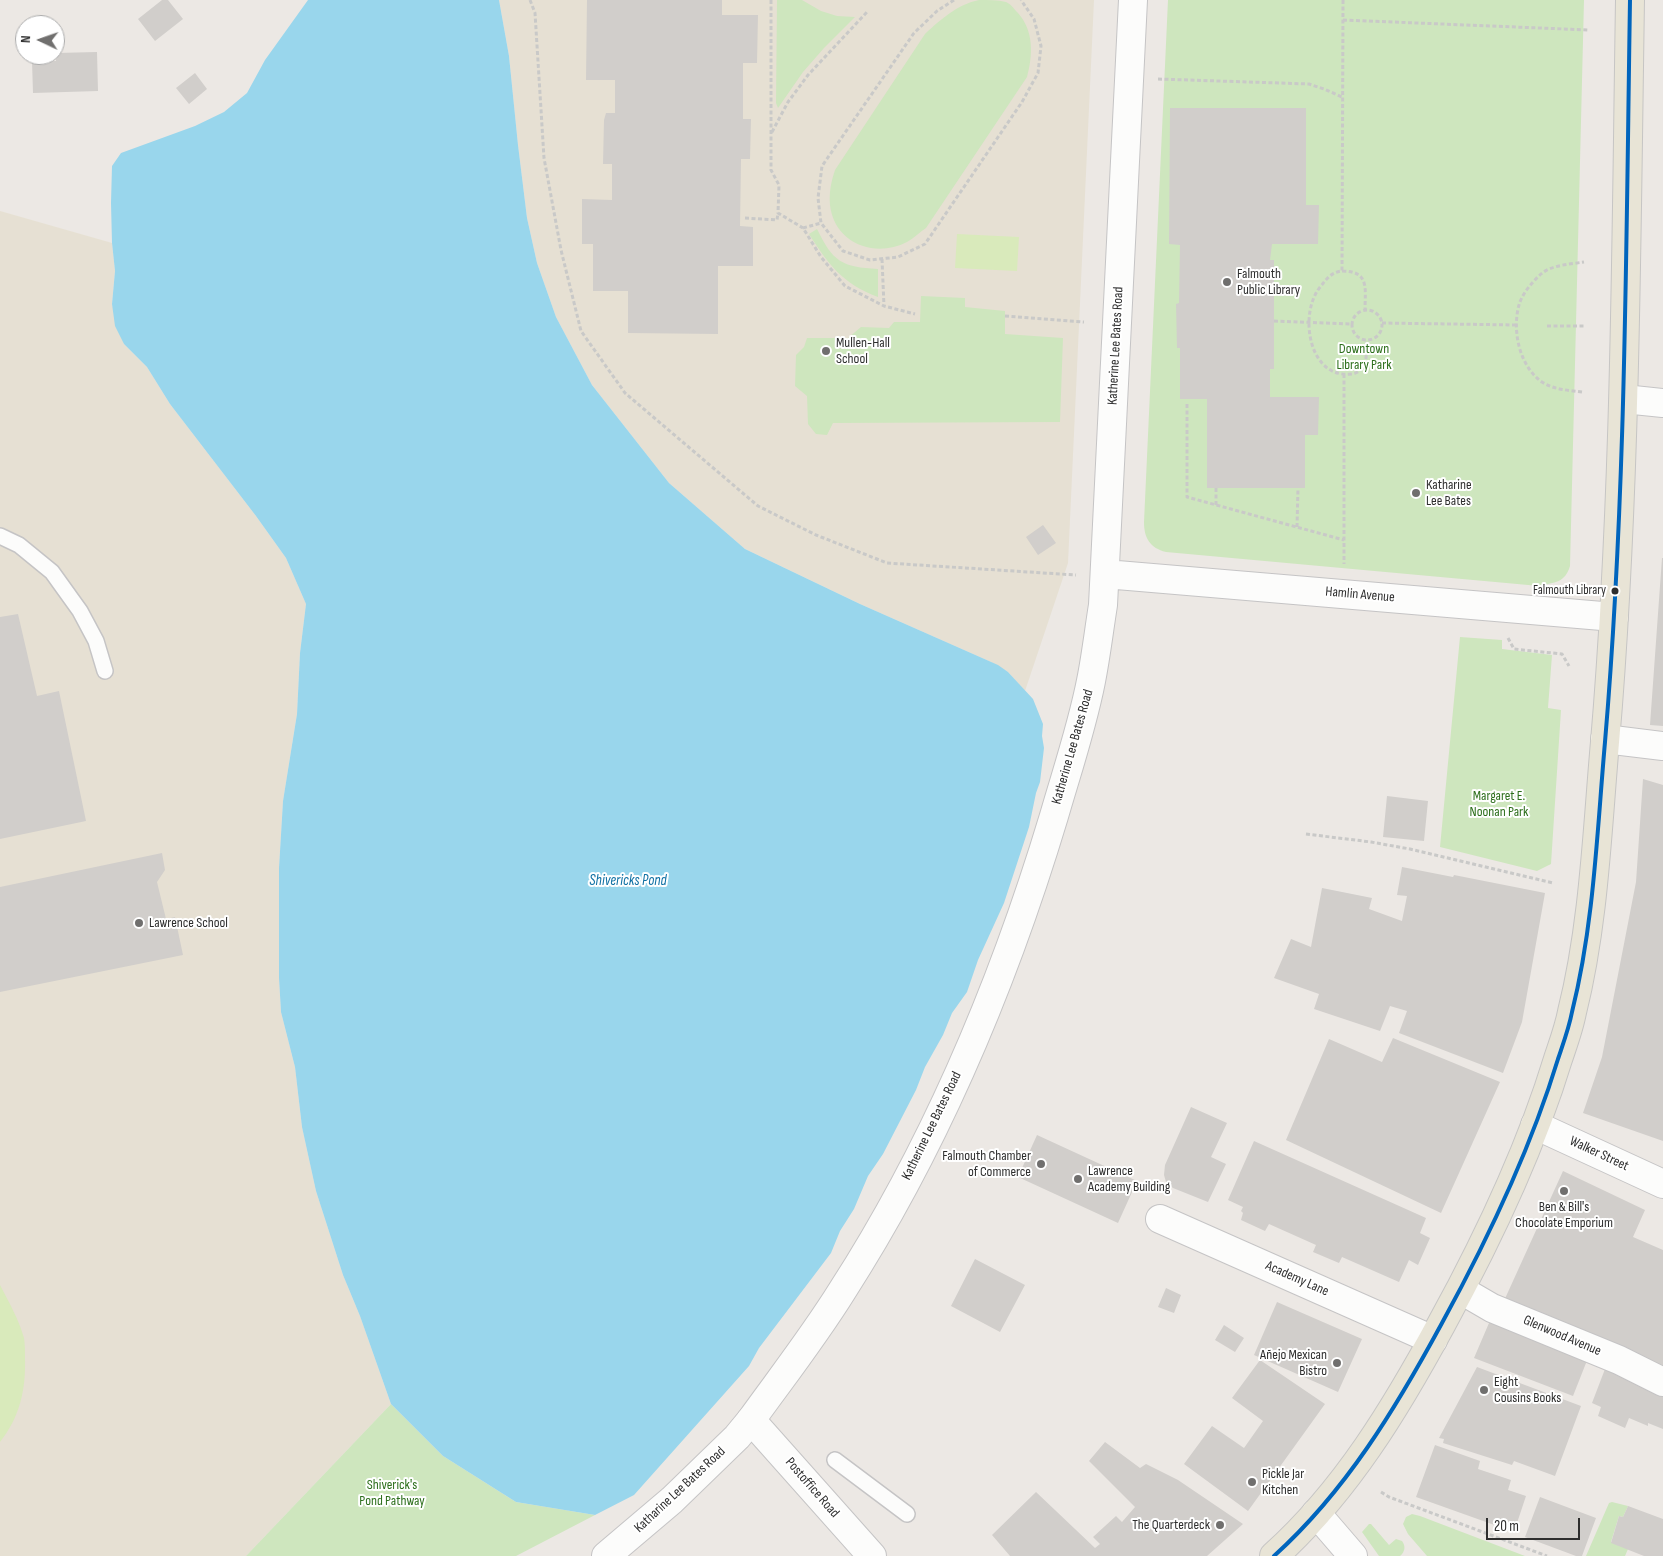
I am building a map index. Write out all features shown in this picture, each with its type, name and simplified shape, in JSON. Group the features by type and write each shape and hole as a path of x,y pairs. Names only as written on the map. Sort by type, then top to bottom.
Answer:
{"main road":[{"path":"1274,1556 1316,1513 1372,1443 1394,1409 1461,1290 1498,1214 1535,1125 1572,1013 1583,956 1595,870 1614,617 1624,399 1630,0"}],"street":[{"name":"Katherine Lee Bates Road","path":"751,1420 841,1293 897,1196 940,1112 968,1053 1013,940 1038,870 1074,748 1092,681 1103,605 1133,0"},
{"path":"1624,399 1663,403"},
{"name":"Hamlin Avenue","path":"1105,574 1614,617"},
{"path":"1606,739 1663,746"},
{"name":"Walker Street","path":"1535,1125 1663,1184"},
{"name":"Academy Lane","path":"1160,1218 1433,1340"},
{"name":"Glenwood Avenue","path":"1461,1290 1492,1308 1618,1360 1663,1382"},
{"name":"Katharine Lee Bates Road","path":"606,1556 672,1500 737,1437 751,1420"},
{"name":"Postoffice Road","path":"751,1420 872,1556"},
{"path":"1316,1513 1353,1556"}],"lane":[{"path":"0,536 19,545 52,572 80,611 96,641 105,671"},
{"path":"835,1460 907,1514"}],"path":[{"path":"530,0 535,13 544,158 563,259 581,331 625,393 758,506 816,535 887,563 1074,575 1105,574"},
{"path":"745,218 777,220 778,213 779,185 771,170 772,0"},
{"path":"954,0 937,10 914,32 822,166 818,198 821,223 843,251 870,260 882,259 898,257 924,244 1022,102 1038,73 1041,46 1034,19 1021,0"},
{"path":"1342,271 1343,0"},
{"path":"772,133 788,102 808,76 868,11"},
{"path":"1343,20 1589,30"},
{"path":"1129,78 1309,84 1342,97"},
{"path":"778,213 803,228 820,257 845,286 884,306 915,314"},
{"path":"803,228 821,223"},
{"path":"882,259 884,306"},
{"path":"1582,392 1560,389 1541,381 1528,366 1518,345 1517,324 1519,305 1528,288 1542,273 1560,266 1584,262"},
{"path":"1365,310 1366,284 1355,273 1342,271 1334,273 1318,289 1310,306 1308,322 1309,335 1319,358 1333,372 1344,374 1357,373 1362,369 1365,364 1367,340"},
{"path":"1365,310 1378,314 1382,323 1379,335 1367,340 1358,337 1352,324 1356,315 1365,310"},
{"path":"1005,316 1084,322"},
{"path":"1274,321 1352,324"},
{"path":"1382,323 1517,324"},
{"path":"1547,326 1584,326"},
{"path":"1344,374 1344,565"},
{"path":"1187,404 1187,497 1344,540"},
{"path":"1216,488 1216,505"},
{"path":"1297,527 1298,488"},
{"path":"1504,631 1514,648 1562,654 1570,666"},
{"path":"1306,834 1410,849 1553,883"},
{"path":"1381,1492 1389,1497 1547,1556"}],"shaded area":[{"name":"Mullen-Hall School","path":"499,0 1094,0 1068,563 1025,691 1008,672 991,662 860,604 745,549 669,483 592,385 556,317 537,263 527,218 509,56"},
{"name":"Lawrence School","path":"0,211 112,243 115,271 112,304 124,344 147,367 170,404 286,558 306,604 300,653 297,714 283,801 279,868 279,978 281,1012 295,1067 302,1127 316,1191 343,1275 360,1316 391,1404 246,1556 0,1556"}],"green space":[{"path":"777,0 802,0 821,11 837,16 855,17 803,72 778,108 776,103"},
{"path":"979,0 1006,2 1023,20 1031,44 1027,77 926,228 907,242 895,247 882,249 858,244 839,229 833,218 830,196 835,170 925,34 943,18 957,9"},
{"name":"Downtown Library Park","path":"1168,0 1584,0 1570,566 1562,579 1539,586 1166,552 1156,548 1149,541 1145,533 1144,522"},
{"path":"817,229 828,249 840,261 856,267 878,269 878,297 855,286 837,272 809,234"},
{"path":"957,234 1019,237 1017,271 955,268"},
{"path":"921,296 965,298 965,307 1005,311 1005,334 1063,338 1060,422 833,423 827,435 816,434 808,424 807,396 795,386 796,355 804,347 807,338 848,338 861,327 889,328 894,322 920,322"},
{"name":"Margaret E. Noonan Park","path":"1460,637 1502,640 1502,649 1552,655 1548,708 1561,710 1551,864 1537,871 1440,847"},
{"path":"0,1285 17,1318 24,1338 25,1369 23,1392 17,1413 0,1442"},
{"name":"Shiverick's Pond Pathway","path":"391,1404 443,1456 516,1502 595,1515 516,1556 246,1556"},
{"path":"1609,1503 1628,1506 1623,1517 1619,1516 1611,1542 1628,1549 1625,1556 1586,1556"},
{"path":"1412,1514 1525,1556 1427,1556 1408,1534 1403,1524 1406,1517"},
{"path":"1369,1524 1389,1545 1396,1539 1402,1541 1404,1551 1402,1554 1400,1556 1379,1556 1362,1532"}],"water":[{"name":"Shivericks Pond","path":"308,0 499,0 509,56 527,218 537,263 556,317 592,385 669,483 745,549 860,604 998,665 1008,672 1033,699 1043,724 1044,748 1040,782 1029,827 1004,903 978,960 967,992 952,1013 943,1035 925,1067 916,1090 883,1154 868,1176 854,1209 840,1231 831,1253 759,1348 749,1366 634,1495 595,1515 516,1502 443,1456 391,1404 360,1316 343,1275 316,1191 302,1127 295,1067 281,1012 279,978 279,868 283,801 297,714 300,653 306,604 286,558 170,404 147,367 124,344 115,326 112,304 115,271 112,243 112,166 121,153 195,126 224,112 247,93 265,60"}],"building":[{"path":"162,0 168,0 183,19 155,41 138,19"},
{"path":"587,0 722,0 722,15 758,15 757,63 743,63 743,119 751,119 750,159 741,159 740,226 753,227 753,266 718,266 718,334 628,333 628,291 593,291 593,244 582,244 582,199 612,200 612,164 603,164 604,120 606,113 615,113 615,80 586,80"},
{"path":"97,52 98,91 33,93 32,65 65,65 65,53"},
{"path":"195,73 207,89 189,104 176,88"},
{"name":"Falmouth Public Library","path":"1170,108 1306,108 1306,205 1319,205 1318,244 1272,244 1270,260 1274,260 1274,369 1270,369 1270,397 1319,397 1318,435 1305,435 1305,488 1207,488 1207,399 1180,399 1180,348 1177,348 1176,304 1179,303 1180,245 1169,244"},
{"path":"1043,525 1056,543 1038,555 1026,537"},
{"path":"1663,558 1663,726 1650,725"},
{"path":"18,614 37,696 59,691 86,821 0,839 0,617"},
{"path":"1643,779 1663,785 1663,1141 1583,1113 1602,1057 1636,882"},
{"path":"1387,796 1428,801 1424,841 1383,837"},
{"path":"162,853 165,870 157,882 166,919 175,917 183,955 0,992 0,887"},
{"path":"1402,867 1545,893 1522,1022 1503,1073 1399,1033 1407,1011 1390,1006 1380,1031 1314,1009 1319,994 1274,978 1291,939 1311,947 1322,888 1372,898 1369,909 1402,921 1407,896 1397,895"},
{"path":"1393,1038 1500,1082 1441,1213 1286,1140 1329,1039 1382,1062"},
{"path":"1191,1107 1227,1123 1211,1157 1226,1164 1208,1202 1173,1188 1166,1182 1164,1175 1165,1165"},
{"name":"Lawrence Academy Building","path":"1037,1135 1137,1181 1118,1223 1018,1177"},
{"path":"1254,1141 1426,1218 1420,1233 1430,1238 1418,1265 1409,1260 1399,1282 1342,1257 1339,1263 1313,1252 1316,1245 1269,1224 1265,1231 1241,1220 1243,1207 1228,1200"},
{"path":"1563,1171 1645,1210 1633,1237 1663,1250 1663,1370 1503,1303"},
{"path":"975,1259 1025,1285 1000,1332 951,1306"},
{"path":"1166,1288 1181,1295 1174,1313 1158,1307"},
{"path":"1277,1302 1362,1339 1338,1392 1254,1355"},
{"path":"1492,1316 1588,1358 1573,1396 1474,1358"},
{"path":"1224,1325 1244,1338 1235,1352 1215,1340"},
{"path":"1260,1360 1325,1404 1248,1511 1184,1464 1212,1426 1244,1448 1263,1421 1232,1398"},
{"path":"1477,1367 1581,1406 1555,1476 1514,1461 1512,1465 1443,1443 1444,1439 1439,1438"},
{"path":"1605,1369 1662,1390 1660,1395 1663,1396 1663,1429 1648,1423 1648,1426 1629,1418 1625,1428 1598,1416 1601,1407 1592,1403"},
{"path":"1105,1442 1140,1468 1146,1464 1178,1480 1243,1524 1207,1556 1010,1556 992,1535 1036,1492 1095,1548 1100,1544 1093,1537 1116,1516 1122,1522 1135,1507 1089,1461"},
{"path":"1435,1445 1480,1461 1478,1469 1511,1480 1508,1490 1526,1496 1514,1532 1416,1497"},
{"path":"1540,1497 1596,1518 1582,1556 1576,1556 1525,1537"},
{"path":"1628,1506 1663,1519 1663,1556 1644,1556 1611,1543 1619,1516 1623,1517"}],"transit line":[{"path":"1274,1556 1300,1531 1347,1476 1388,1417 1425,1355 1476,1259 1507,1194 1535,1127 1571,1018 1590,912 1612,649 1624,371 1630,0"}],"place":[{"name":"Falmouth Public Library","path":"1227,282"},
{"name":"Mullen-Hall School","path":"826,351"},
{"name":"Katharine Lee Bates","path":"1416,493"},
{"name":"Falmouth Library","path":"1615,591"},
{"name":"Lawrence School","path":"139,923"},
{"name":"Falmouth Chamber of Commerce","path":"1041,1164"},
{"name":"Lawrence Academy Building","path":"1078,1179"},
{"name":"Ben & Bill's Chocolate Emporium","path":"1564,1191"},
{"name":"Añejo Mexican Bistro","path":"1337,1363"},
{"name":"Eight Cousins Books","path":"1484,1390"},
{"name":"Pickle Jar Kitchen","path":"1252,1482"},
{"name":"The Quarterdeck","path":"1220,1525"}]}
